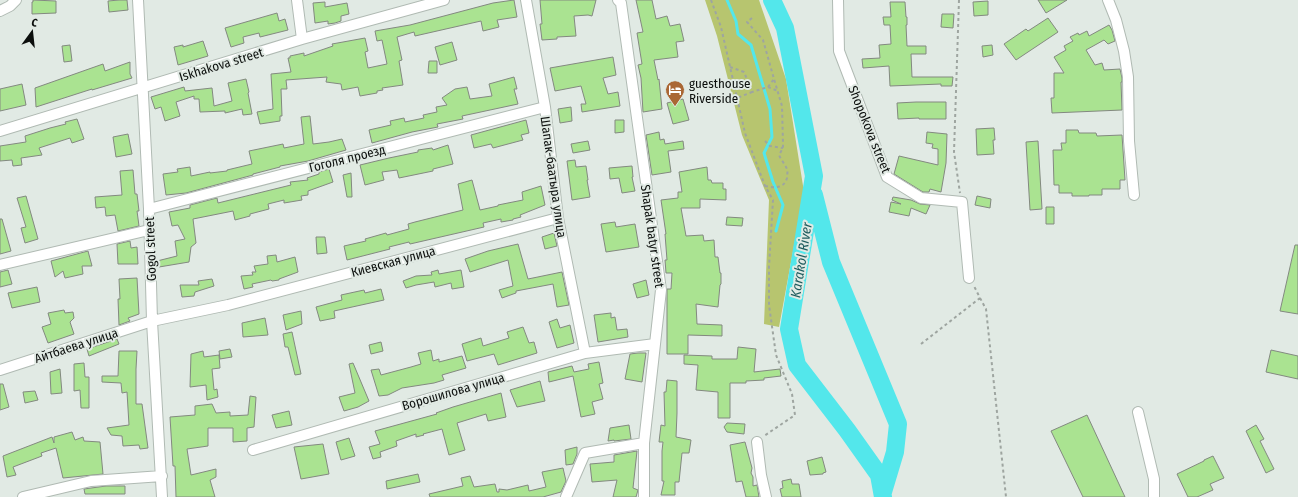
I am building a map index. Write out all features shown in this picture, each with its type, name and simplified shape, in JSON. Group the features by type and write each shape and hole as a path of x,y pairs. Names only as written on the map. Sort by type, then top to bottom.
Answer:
{"street":[{"path":"0,11 10,6 16,0"},
{"name":"Gogol street","path":"138,0 149,209 152,320 162,497"},
{"path":"297,0 302,39"},
{"name":"Iskhakova street","path":"0,131 411,5 444,0"},
{"name":"Шапак-баатыра улица","path":"526,0 545,107 558,218 585,353"},
{"name":"Shapak batyr street","path":"618,0 621,3 661,290 644,443 644,497"},
{"name":"Shopokova street","path":"838,0 839,51 887,177 920,198 962,202"},
{"path":"1108,0 1116,20 1124,51 1128,77 1129,141 1134,195"},
{"name":"Гоголя проезд","path":"149,209 545,107"},
{"path":"962,202 969,278"},
{"name":"Киевская улица","path":"152,320 228,305 558,218"},
{"path":"0,265 149,230"},
{"name":"Айтбаева улица","path":"0,370 152,320"},
{"name":"Ворошилова улица","path":"254,450 585,353 655,344"},
{"path":"1138,412 1154,479 1154,497"},
{"path":"757,442 761,475 766,497"},
{"path":"566,497 586,453 644,443"},
{"path":"24,497 91,481 162,476"}],"path":[{"path":"711,0 721,27 745,133 765,186 773,200 769,305 776,355 792,394 795,415 757,442"},
{"path":"959,0 954,152 962,202"},
{"path":"752,18 747,22 763,40 782,106 783,148 779,155 788,170 786,181 780,187 772,188 765,186"},
{"path":"730,67 744,72 752,92"},
{"path":"737,98 768,87 774,79"},
{"path":"768,87 778,91"},
{"path":"764,141 770,146 783,148"},
{"path":"775,147 783,144"},
{"path":"969,278 986,310 1006,497"},
{"path":"921,344 980,298"}],"green space":[{"path":"705,0 759,0 786,79 804,192 779,327 764,324 769,200 742,135 717,36"}],"building":[{"path":"33,0 56,1 56,13 32,14"},
{"path":"127,0 128,10 109,12 108,1"},
{"path":"514,0 517,17 497,20 499,27 483,31 481,21 415,36 414,32 397,37 402,60 399,61 403,85 382,88 383,90 377,91 377,93 360,96 358,87 342,90 341,84 326,82 327,77 286,80 287,89 281,89 282,116 280,116 280,121 260,124 257,112 273,109 271,74 291,72 288,58 290,58 290,56 304,53 304,56 333,46 332,44 365,38 368,51 365,52 368,68 387,64 382,40 377,41 375,31 410,25 493,3"},
{"path":"540,0 596,0 592,16 574,16 576,36 557,37 557,39 542,40"},
{"path":"636,0 652,0 656,19 667,16 670,26 680,24 684,41 676,42 678,57 654,60 658,80 659,79 662,109 643,112 641,78 638,65 642,64 637,33 643,32"},
{"path":"1038,0 1067,0 1046,13"},
{"path":"988,1 988,15 974,16 973,2"},
{"path":"325,2 325,7 347,3 349,14 341,16 341,21 335,23 328,24 328,21 315,23 313,3"},
{"path":"890,2 905,2 907,17 907,46 926,46 926,54 911,54 912,77 953,77 952,86 941,86 941,84 890,86 889,66 863,68 862,59 880,58 879,45 891,44 890,25 884,25 883,17 891,17"},
{"path":"277,13 279,21 285,19 288,30 260,37 259,33 243,37 244,43 231,47 225,28"},
{"path":"942,14 954,14 953,28 941,27"},
{"path":"1048,18 1058,32 1016,60 1004,44 1026,29 1028,31"},
{"path":"1109,25 1115,41 1108,44 1104,40 1086,50 1095,65 1102,63 1104,70 1120,69 1122,78 1122,110 1052,113 1051,98 1054,98 1054,73 1064,73 1054,57 1066,50 1064,46 1073,41 1070,37 1087,31 1089,36"},
{"path":"203,41 208,56 178,65 174,47 183,45 183,47"},
{"path":"452,42 457,60 440,65 435,47"},
{"path":"70,45 72,61 64,62 62,46"},
{"path":"992,45 993,55 983,57 982,46"},
{"path":"613,57 616,75 603,78 608,94 618,92 620,106 582,112 581,104 586,104 581,86 555,91 550,68"},
{"path":"429,61 437,61 437,73 428,73"},
{"path":"130,62 130,74 132,78 36,107 35,88 103,64 105,71"},
{"path":"514,77 517,89 514,89 518,104 462,116 463,119 437,124 438,127 412,132 372,143 369,130 391,125 390,121 404,118 405,122 424,118 423,115 437,112 436,107 447,105 442,98 455,89 467,87 470,99 492,96 489,84"},
{"path":"246,79 252,114 243,115 242,109 225,113 225,111 200,112 199,99 194,99 194,96 176,102 180,116 165,121 161,107 155,109 151,97 184,87 185,91 212,88 214,106 232,101 228,83"},
{"path":"22,84 26,105 0,111 0,89"},
{"path":"683,99 689,120 673,124 667,103"},
{"path":"946,102 946,119 898,119 897,103"},
{"path":"571,107 572,121 560,123 558,109"},
{"path":"310,116 313,144 342,139 346,150 308,161 280,166 186,193 166,195 163,174 178,172 177,169 190,167 191,176 210,172 227,171 252,164 249,151 283,144 284,148 304,144 301,117"},
{"path":"77,119 84,139 72,143 70,138 39,148 42,155 21,158 22,165 13,166 12,160 0,161 0,146 26,142 25,136 66,124 65,122"},
{"path":"526,120 529,133 521,135 523,140 493,148 491,144 474,148 471,135"},
{"path":"615,120 624,120 624,132 615,133"},
{"path":"994,128 994,154 977,155 976,129"},
{"path":"1066,130 1078,130 1079,133 1096,133 1097,136 1122,135 1125,180 1120,180 1120,189 1102,189 1102,195 1089,196 1072,196 1072,193 1059,193 1059,185 1054,185 1053,150 1062,150 1061,143 1066,143"},
{"path":"659,132 660,140 664,139 665,144 683,141 684,149 668,151 671,172 652,175 646,135"},
{"path":"927,132 947,134 946,163 941,192 930,189 929,192 923,192 894,174 899,156 938,165 938,149 932,148 933,144 926,143"},
{"path":"128,134 132,154 116,157 113,137"},
{"path":"588,141 590,150 573,153 571,144"},
{"path":"1038,141 1042,209 1030,210 1026,142"},
{"path":"448,145 453,164 433,169 433,171 399,178 397,170 382,172 384,180 365,185 360,165 418,152 418,150 432,148 433,150"},
{"path":"575,160 576,167 586,166 590,197 572,200 567,161"},
{"path":"632,166 632,177 635,191 622,193 619,178 610,179 609,168"},
{"path":"707,167 708,180 711,180 712,183 723,183 723,189 726,189 726,200 700,199 700,208 681,208 686,236 703,235 704,241 714,240 715,257 718,257 721,273 718,307 696,304 697,324 722,325 722,336 688,335 688,354 667,354 667,289 671,289 672,273 666,273 666,234 661,200 678,198 678,192 682,192 679,172"},
{"path":"329,169 333,182 308,191 308,195 301,196 302,200 284,203 284,200 268,204 269,209 235,220 233,211 193,219 196,243 191,247 189,262 159,267 157,261 177,256 175,241 185,239 178,225 172,226 169,212 190,208 190,205 217,198 218,203 291,185 290,182 308,180 307,178"},
{"path":"133,170 135,194 137,194 139,211 137,211 139,226 118,231 115,215 106,216 105,207 96,208 95,197 122,195 120,171"},
{"path":"351,173 352,197 347,197 343,175"},
{"path":"472,180 480,210 523,200 522,192 541,186 545,205 520,215 521,217 513,220 501,222 501,219 483,223 484,227 410,244 409,242 389,247 390,249 347,260 344,246 366,241 365,239 386,233 387,235 409,229 408,224 463,210 458,184"},
{"path":"26,196 38,239 25,243 21,228 26,227 17,198"},
{"path":"977,196 991,199 990,208 975,205"},
{"path":"893,197 930,205 926,214 911,208 909,216 889,212 891,202 901,204 892,200"},
{"path":"1046,207 1054,207 1054,224 1046,224"},
{"path":"727,217 743,218 742,226 726,225"},
{"path":"0,219 2,219 11,251 0,254"},
{"path":"615,222 616,227 635,224 639,247 606,252 601,224"},
{"path":"554,233 557,246 545,249 542,237"},
{"path":"316,237 325,237 327,253 317,254"},
{"path":"130,241 131,248 137,247 138,264 118,264 117,244"},
{"path":"518,244 528,279 562,272 569,305 557,307 553,284 516,291 516,293 502,298 499,290 513,286 508,260 470,272 465,259 488,251"},
{"path":"1295,245 1298,245 1298,314 1280,311"},
{"path":"88,251 92,266 82,266 83,274 65,278 63,271 55,277 51,261"},
{"path":"276,255 277,262 295,257 298,272 279,280 252,284 253,287 244,289 241,276 253,275 252,272 256,272 254,266 268,264 267,256"},
{"path":"8,270 12,284 0,287 0,272"},
{"path":"438,270 439,274 461,270 464,287 452,289 451,283 435,287 434,282 406,288 403,281 416,276 432,275 431,272"},
{"path":"137,278 139,314 128,318 130,321 119,325 119,279"},
{"path":"212,279 214,286 195,292 194,296 182,297 180,285 199,285 198,281"},
{"path":"646,280 649,295 637,298 633,284"},
{"path":"37,287 40,302 12,308 8,293"},
{"path":"381,289 384,300 334,311 335,318 320,321 316,307 342,300 341,295 364,290 365,293"},
{"path":"64,310 65,313 73,312 74,318 70,322 74,334 48,343 42,327 51,324 48,313"},
{"path":"301,311 302,324 286,330 283,315"},
{"path":"611,313 611,318 615,317 617,330 627,329 628,337 598,342 594,315"},
{"path":"265,318 268,335 243,337 242,323"},
{"path":"557,319 560,328 570,325 574,343 557,348 549,322"},
{"path":"523,327 529,343 534,342 537,353 498,365 494,354 467,361 462,344 481,338 483,346 509,338 507,332"},
{"path":"292,332 301,374 295,375 288,347 285,347 283,334"},
{"path":"117,339 119,344 89,356 87,349"},
{"path":"381,342 383,351 371,354 369,345"},
{"path":"738,347 756,349 754,372 780,369 781,376 764,378 764,380 746,381 746,383 730,383 730,418 718,418 718,392 696,390 698,365 684,364 684,355 712,356 712,359 737,359"},
{"path":"230,349 232,357 220,359 219,351"},
{"path":"431,350 433,361 439,359 439,362 462,356 466,368 442,375 444,380 402,388 388,395 379,396 371,370 379,369 381,375 421,364 418,353"},
{"path":"1271,350 1298,356 1298,379 1266,372"},
{"path":"119,351 137,351 136,404 142,404 148,448 140,449 139,445 123,446 122,436 111,435 107,428 129,425 127,392 122,393 121,383 102,382 102,376 118,376"},
{"path":"203,351 204,357 219,355 220,368 212,369 214,390 217,389 218,397 207,400 206,385 190,387 191,354"},
{"path":"646,353 642,382 625,379 630,354"},
{"path":"599,362 603,383 599,384 603,399 592,402 595,414 581,417 573,376 549,382 548,372 572,366 574,372 589,369 588,364"},
{"path":"84,363 85,377 89,377 89,408 81,408 80,390 74,391 74,364"},
{"path":"353,363 369,401 358,407 344,411 339,397 355,393 349,364"},
{"path":"60,369 62,393 51,394 50,372"},
{"path":"667,380 677,381 676,437 691,440 689,453 682,453 679,482 675,482 675,495 661,495 664,481 662,481 663,442 659,442 661,425 665,426 664,392 666,392"},
{"path":"540,381 545,401 517,407 510,390"},
{"path":"0,384 3,384 9,407 0,410"},
{"path":"35,391 38,400 25,403 23,392"},
{"path":"501,393 506,417 488,421 486,414 457,423 465,450 449,455 442,429 416,437 416,434 396,441 397,446 380,452 381,457 373,459 369,447 380,444 375,431 437,414 436,413 453,407"},
{"path":"250,396 256,397 254,427 247,428 247,441 233,442 233,428 208,428 208,446 187,449 191,475 216,469 216,477 210,480 215,497 176,497 175,466 173,466 170,417 195,415 195,406 212,404 216,413 230,412 230,416 248,415"},
{"path":"289,411 292,425 276,428 272,415"},
{"path":"1087,415 1125,497 1083,497 1051,431"},
{"path":"727,423 745,424 744,434 727,432 724,427"},
{"path":"629,425 631,439 608,441 610,428"},
{"path":"1256,425 1264,439 1260,441 1274,469 1266,473 1246,431"},
{"path":"72,432 75,440 83,437 84,441 100,442 103,474 63,478 56,448 41,453 42,456 13,467 16,475 7,477 3,456 52,437 54,443 54,437"},
{"path":"349,438 355,456 341,460 336,442"},
{"path":"745,442 752,468 751,473 753,477 753,486 757,485 759,497 746,497 742,481 736,482 730,445"},
{"path":"323,444 329,474 301,479 294,447"},
{"path":"577,447 577,454 573,464 566,465 565,450"},
{"path":"637,451 633,488 638,490 636,497 613,497 617,480 592,482 590,464 614,462 614,455"},
{"path":"1213,456 1224,478 1210,484 1213,490 1197,497 1188,497 1177,474"},
{"path":"822,457 826,472 823,474 810,475 807,461"},
{"path":"563,468 566,481 561,492 543,497 430,497 429,494 463,486 461,478 470,476 474,487 495,484 497,492 499,492 499,489 507,490 528,485 529,491 546,487 542,472"},
{"path":"418,474 420,482 387,489 386,481"},
{"path":"791,479 792,484 799,484 801,497 782,497 780,489 783,488 782,481"},
{"path":"106,486 125,486 125,494 85,494 84,489"}],"waterway":[{"path":"727,0 736,21 738,34 751,45 770,109 772,137 764,153 773,182 783,205 776,231"},
{"name":"Karakol River","path":"772,0 785,28 814,176 789,329 797,365 847,430 879,475 883,497"},
{"path":"814,195 831,262 898,424 895,452 883,492"}],"place":[{"name":"guesthouse Riverside","path":"675,107"}]}
